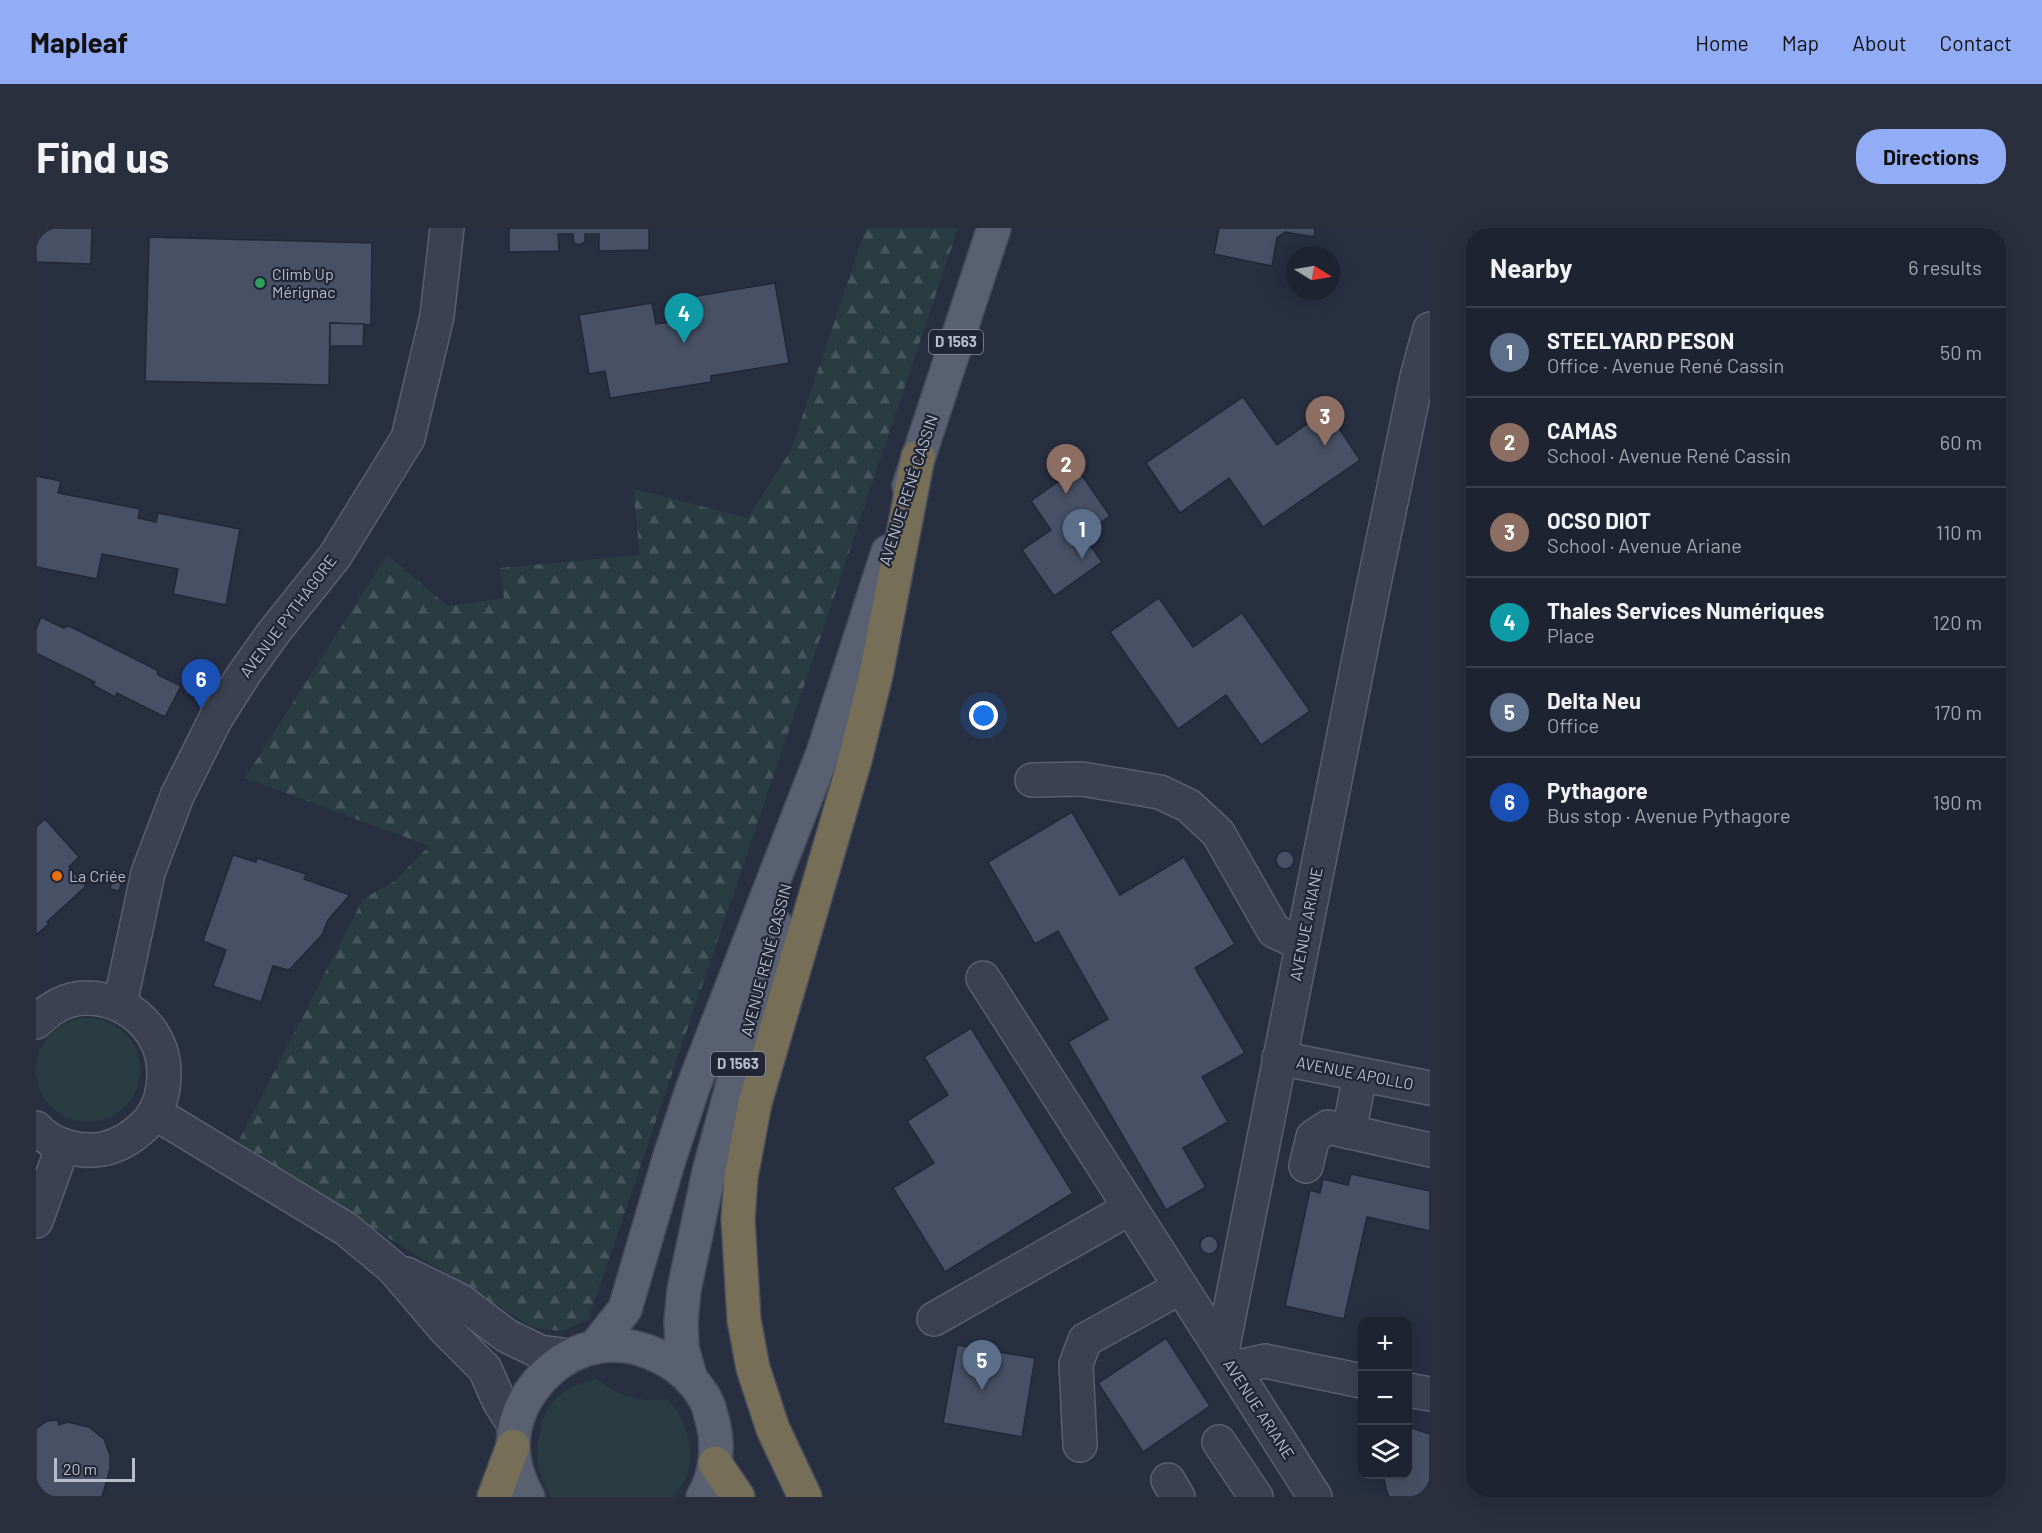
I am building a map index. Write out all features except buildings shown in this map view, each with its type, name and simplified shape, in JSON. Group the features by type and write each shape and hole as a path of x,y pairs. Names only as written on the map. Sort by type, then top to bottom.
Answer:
{"highway":[{"path":"806,1497 773,1429 753,1368 744,1320 738,1219 741,1177 755,1103 855,760 876,675 918,457"},
{"path":"494,1497 514,1436"},
{"path":"715,1463 738,1497"}],"main road":[{"name":"AVENUE RENÉ CASSIN","path":"691,1380 682,1348 681,1322 684,1290 709,1172 728,1099 824,753 994,228"},
{"name":"AVENUE RENÉ CASSIN","path":"514,1436 526,1398 545,1374 583,1352 625,1309 693,1087 824,753"},
{"path":"583,1352 631,1347 664,1358 691,1380 708,1405 716,1433 715,1463 703,1497"},
{"path":"514,1436 518,1479 528,1497"}],"street":[{"name":"AVENUE PYTHAGORE","path":"120,1004 148,873 177,796 216,718 262,648 335,556 408,438 437,316 447,228"},
{"name":"AVENUE ARIANE","path":"1315,1497 1227,1359 1279,1058 1371,598 1430,329"},
{"path":"1032,780 1082,779 1160,792 1190,806 1218,834 1274,931 1302,944"},
{"path":"983,978 1227,1359 1265,1361 1358,1380"},
{"path":"36,1022 47,1011 70,1000 96,998 120,1004 141,1018 157,1039 165,1063 164,1089 155,1113 138,1133 116,1146 89,1151 63,1146 43,1135 36,1128"},
{"name":"AVENUE APOLLO","path":"1279,1058 1430,1088"},
{"path":"1349,1132 1360,1074"},
{"path":"155,1113 346,1229 393,1268 446,1329 485,1369 514,1436"},
{"path":"1306,1166 1313,1137 1328,1127 1430,1150"},
{"path":"36,1221 63,1146"},
{"path":"934,1319 1130,1208"},
{"path":"393,1268 459,1300 507,1336 540,1352 583,1352"},
{"path":"1080,1445 1076,1364 1085,1340 1181,1287"},
{"path":"1412,1391 1430,1394"},
{"path":"1219,1442 1252,1496"}],"green space":[{"path":"866,228 958,228 588,1320 562,1331 534,1328 237,1144 363,899 395,881 429,846 245,778 387,555 448,606 504,598 499,568 640,555 633,489 748,518 791,450"},
{"path":"88,1018 108,1022 125,1033 136,1050 140,1070 136,1090 125,1107 108,1118 88,1122 68,1118 51,1107 40,1090 36,1070 40,1050 51,1033 68,1022"},
{"path":"596,1378 629,1397 648,1400 667,1399 674,1406 688,1434 690,1466 687,1476 674,1497 551,1497 539,1469 538,1444 543,1419 556,1399 565,1391"}],"place":[{"name":"Climb Up Mérignac","path":"260,283"},
{"name":"Thales Services Numériques","path":"684,343"},
{"name":"OCSO DIOT","path":"1325,446"},
{"name":"CAMAS","path":"1066,494"},
{"name":"STEELYARD PESON","path":"1082,559"},
{"name":"Pythagore","path":"201,709"},
{"name":"La Criée","path":"57,876"},
{"name":"Delta Neu","path":"982,1390"}]}
